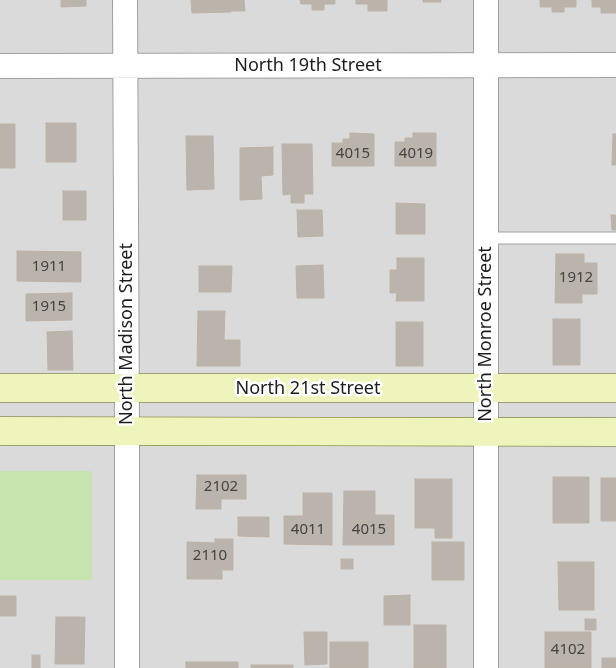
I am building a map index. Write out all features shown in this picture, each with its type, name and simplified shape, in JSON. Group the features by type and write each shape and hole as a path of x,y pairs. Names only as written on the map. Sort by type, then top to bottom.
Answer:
{"main road":[{"name":"North 21st Street","path":"0,388 616,388"},
{"path":"0,431 616,432"}],"street":[{"name":"North Madison Street","path":"124,0 128,432 126,668"},
{"name":"North Monroe Street","path":"486,0 486,668"},
{"name":"North 19th Street","path":"0,66 616,65"}],"lane":[{"path":"486,238 616,238"}],"shaded area":[{"path":"0,0 616,0 616,668 0,668"}],"green space":[{"path":"0,471 92,471 92,580 0,580"}],"building":[{"path":"61,0 86,0 86,6 61,7"},
{"path":"191,0 244,0 245,11 192,13"},
{"path":"300,0 335,0 335,4 324,4 324,10 312,10 312,4 301,4"},
{"path":"356,0 387,0 387,11 368,11 368,4 356,4"},
{"path":"423,0 441,0 441,2 423,2"},
{"path":"540,0 576,0 576,7 564,7 564,12 552,12 552,7 540,7"},
{"path":"592,0 616,0 616,13 601,13 601,7 592,7"},
{"path":"46,123 76,123 76,162 46,162"},
{"path":"0,124 15,124 15,168 0,168"},
{"path":"350,133 374,134 374,166 332,166 332,143 343,143 343,139 350,139"},
{"path":"413,133 436,133 436,166 395,166 395,142 405,142 405,138 413,138"},
{"path":"613,134 616,134 616,165 612,165"},
{"path":"186,136 213,136 214,189 187,190"},
{"path":"282,144 312,144 313,194 304,194 304,203 291,203 291,194 283,195"},
{"path":"273,147 273,175 261,176 262,199 240,200 240,148"},
{"path":"63,191 86,191 86,220 63,220"},
{"path":"396,203 425,204 425,234 396,234"},
{"path":"297,210 322,210 323,236 298,237"},
{"path":"611,215 616,215 616,230 612,230"},
{"path":"17,251 81,252 81,282 17,281"},
{"path":"556,254 584,254 584,263 597,263 597,294 582,294 582,303 555,303"},
{"path":"397,258 424,258 424,301 396,301 397,293 390,293 390,270 397,270"},
{"path":"323,265 324,298 297,298 296,266"},
{"path":"199,266 232,266 231,292 199,292"},
{"path":"72,293 72,320 26,321 26,294"},
{"path":"198,311 225,311 224,340 240,340 240,366 197,366"},
{"path":"553,319 580,319 580,365 553,365"},
{"path":"396,322 423,322 423,366 396,366"},
{"path":"72,331 73,370 48,370 47,332"},
{"path":"197,475 246,475 246,499 221,499 221,509 196,509"},
{"path":"553,477 589,477 589,523 553,523"},
{"path":"601,478 616,478 616,521 601,521"},
{"path":"415,479 452,479 452,538 435,538 435,528 415,528"},
{"path":"344,491 375,491 375,515 394,515 394,545 343,545"},
{"path":"303,493 332,493 332,545 284,544 284,516 303,516"},
{"path":"238,517 269,517 269,537 238,536"},
{"path":"215,539 233,539 233,570 222,570 222,579 187,579 187,542 215,543"},
{"path":"432,542 464,542 464,580 432,580"},
{"path":"341,559 353,559 353,569 341,569"},
{"path":"558,562 594,562 594,610 559,610"},
{"path":"410,595 410,625 384,625 384,596"},
{"path":"0,596 16,596 16,616 0,616"},
{"path":"56,617 85,617 84,664 55,664"},
{"path":"585,619 596,619 596,630 585,630"},
{"path":"414,625 446,625 446,668 414,668"},
{"path":"304,632 327,632 327,664 305,665"},
{"path":"545,632 591,632 591,668 545,668"},
{"path":"330,642 368,642 368,668 330,668"},
{"path":"32,655 40,655 40,668 32,668"},
{"path":"602,658 616,658 616,668 602,668"},
{"path":"186,662 238,662 238,668 186,668"},
{"path":"251,665 293,665 293,668 251,668"}]}
